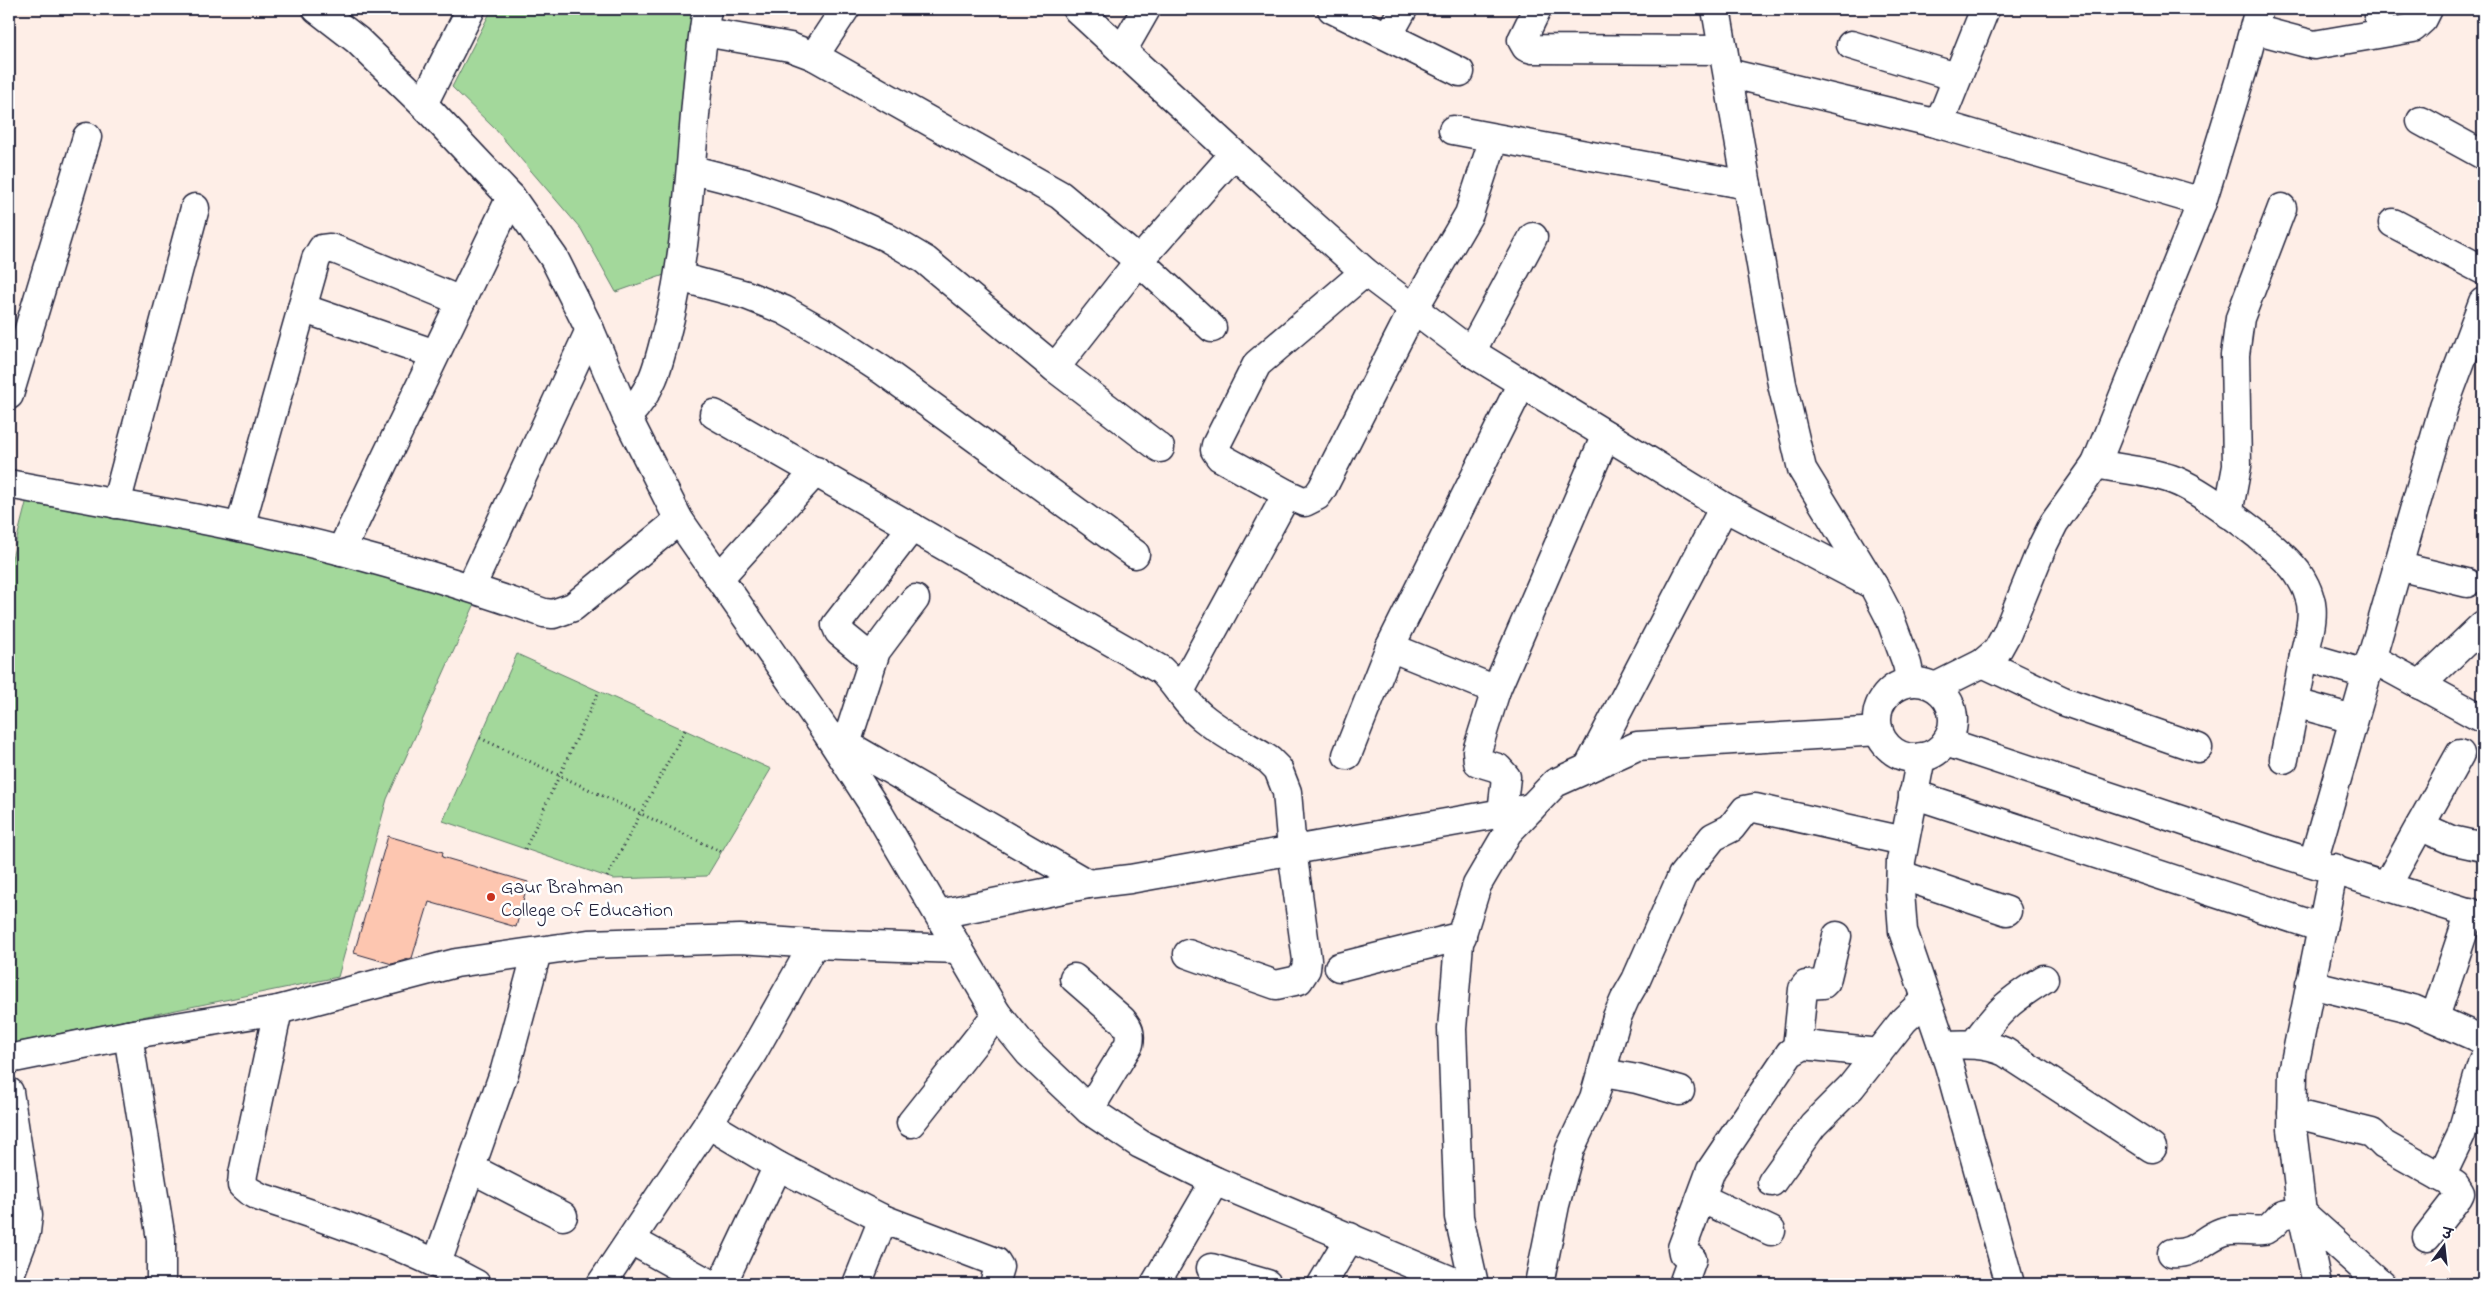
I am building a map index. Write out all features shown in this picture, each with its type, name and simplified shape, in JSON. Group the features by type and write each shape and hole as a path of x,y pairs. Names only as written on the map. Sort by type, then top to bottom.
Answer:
{"main road":[{"path":"317,9 357,40 423,104 511,197 554,258 590,330 627,417 679,520 719,578 837,738 878,812 997,1014 1029,1053 1089,1110 1140,1144 1215,1181 1459,1284"},
{"path":"423,104 471,9"},
{"path":"814,56 846,9"},
{"path":"1077,9 1365,272 1471,352 1521,385 1724,507 1873,585"},
{"path":"1122,51 1146,9"},
{"path":"1332,9 1460,72"},
{"path":"1388,36 1403,9"},
{"path":"1537,9 1522,40 1526,47 1725,62 2202,202"},
{"path":"1716,9 1782,384 1802,469 1873,585 1890,618 1907,664 1923,685 1949,702 1953,725 1946,742 1940,748 1921,757 1909,757 1897,753 1883,740 1877,720 1880,705 1885,696 1894,688 1923,685 1983,663 1997,651 2007,633 2054,523 2096,464 2202,202 2256,19 2314,45 2379,21 2413,28 2423,19 2428,9"},
{"path":"1939,124 1956,76 1985,9"},
{"path":"627,417 642,400 656,373 680,277 693,170 706,20 814,56 1060,195 1139,261 1212,328"},
{"path":"1851,45 1956,76"},
{"path":"2421,121 2483,155"},
{"path":"1452,130 1747,185"},
{"path":"9,395 87,137"},
{"path":"1365,272 1258,364 1214,450 1220,457 1304,502 1317,496 1322,489 1414,310 1469,214 1494,138"},
{"path":"1055,368 1139,261 1234,154"},
{"path":"693,170 744,182 837,215 886,237 925,260 1055,368 1160,448"},
{"path":"341,551 511,197"},
{"path":"116,504 195,208"},
{"path":"2228,514 2237,466 2235,355 2240,318 2282,208"},
{"path":"2393,223 2483,270"},
{"path":"1471,352 1532,237"},
{"path":"240,528 316,259 322,249 330,248 461,301"},
{"path":"680,277 746,295 784,310 830,336 882,370 1136,554"},
{"path":"2317,1284 2302,1213 2292,1129 2292,1113 2293,1072 2322,928 2324,865 2353,719 2444,406 2483,302"},
{"path":"302,308 435,354"},
{"path":"471,587 590,330"},
{"path":"1347,755 1390,647 1521,385"},
{"path":"714,414 1161,670 1180,691 1185,702 1202,717 1269,760 1278,769 1287,792 1292,850 1307,960 1306,969 1299,980 1289,984 1276,984 1188,954"},
{"path":"1502,813 1506,777 1498,768 1482,764 1476,756 1496,690 1606,435"},
{"path":"2096,464 2171,479 2196,490 2278,553 2297,572 2310,596 2311,620 2284,759"},
{"path":"719,578 816,471"},
{"path":"9,484 240,528 341,551 471,587 544,613 553,614 573,607 679,520"},
{"path":"1180,691 1287,494"},
{"path":"1588,768 1724,507"},
{"path":"872,659 840,632 836,625 912,526"},
{"path":"2397,566 2467,583"},
{"path":"837,738 882,641 915,599"},
{"path":"2420,685 2483,625"},
{"path":"1390,647 1496,690"},
{"path":"2304,656 2368,666 2420,685 2483,719"},
{"path":"1983,663 2063,701 2198,748"},
{"path":"2294,703 2353,719"},
{"path":"1474,1284 1459,1217 1452,1029 1462,936 1477,885 1508,832 1555,783 1636,746 1879,731"},
{"path":"837,738 1088,884"},
{"path":"1946,742 2477,914 2435,1017"},
{"path":"2387,885 2460,754"},
{"path":"1921,757 1904,840 1901,875 1903,931 1925,1000 1942,1045 2010,1284"},
{"path":"1913,794 2322,928"},
{"path":"939,914 1088,884 1130,879 1531,808"},
{"path":"1539,1284 1555,1205 1570,1149 1594,1098 1603,1073 1617,1017 1657,935 1675,889 1713,837 1731,828 1745,810 1755,808 1904,840"},
{"path":"2420,826 2451,840 2483,847"},
{"path":"1901,875 2007,910"},
{"path":"1339,967 1462,936"},
{"path":"1797,1048 1803,989 1806,985 1823,984 1826,981 1837,936"},
{"path":"9,1059 128,1035 278,1010 456,963 588,944 740,939 814,944 959,949"},
{"path":"602,1284 708,1124 753,1052 814,944"},
{"path":"437,1263 472,1169 505,1070 537,952"},
{"path":"1074,978 1122,1020 1131,1035 1128,1044 1089,1110"},
{"path":"1975,1043 1996,1014 2010,1001 2044,979"},
{"path":"2310,984 2413,1009 2435,1017 2483,1040"},
{"path":"1772,1182 1813,1125 1851,1087 1904,1020 1925,1000"},
{"path":"278,1010 242,1185 249,1192 260,1197 376,1236 437,1263 476,1284"},
{"path":"911,1123 997,1014"},
{"path":"128,1035 161,1238 161,1284"},
{"path":"1942,1045 1975,1043 1990,1045 2020,1060 2152,1148"},
{"path":"1683,1284 1692,1259 1683,1253 1682,1248 1711,1170 1785,1061 1797,1048 1804,1046 1878,1053"},
{"path":"2441,1177 2461,1135 2483,1060"},
{"path":"1603,1073 1637,1079 1680,1091"},
{"path":"9,1092 28,1215 26,1232 9,1277"},
{"path":"2292,1113 2372,1133 2384,1145 2455,1185 2460,1193 2427,1237"},
{"path":"708,1124 778,1166 883,1219 996,1262 999,1267 994,1284"},
{"path":"722,1284 778,1166"},
{"path":"472,1169 563,1216"},
{"path":"1155,1284 1215,1181"},
{"path":"1701,1198 1771,1231"},
{"path":"2172,1253 2188,1253 2222,1232 2266,1230 2280,1215 2302,1213 2381,1284"},
{"path":"857,1284 883,1219"},
{"path":"1322,1284 1350,1237"},
{"path":"631,1240 710,1284"},
{"path":"1211,1268 1267,1284"}],"path":[{"path":"525,849 599,691"},
{"path":"607,877 685,730"},
{"path":"480,738 722,852"}],"green space":[{"path":"492,9 701,9 670,273 616,292 581,229 495,129 452,87"},
{"path":"28,495 357,564 477,599 387,799 338,977 9,1044 9,570"},
{"path":"517,654 771,769 707,876 613,879 443,821"}],"building":[{"path":"388,836 443,852 442,857 528,882 516,927 429,902 412,958 392,964 354,953"}],"place":[{"name":"Gaur Brahman College Of Education","path":"491,897"}]}
